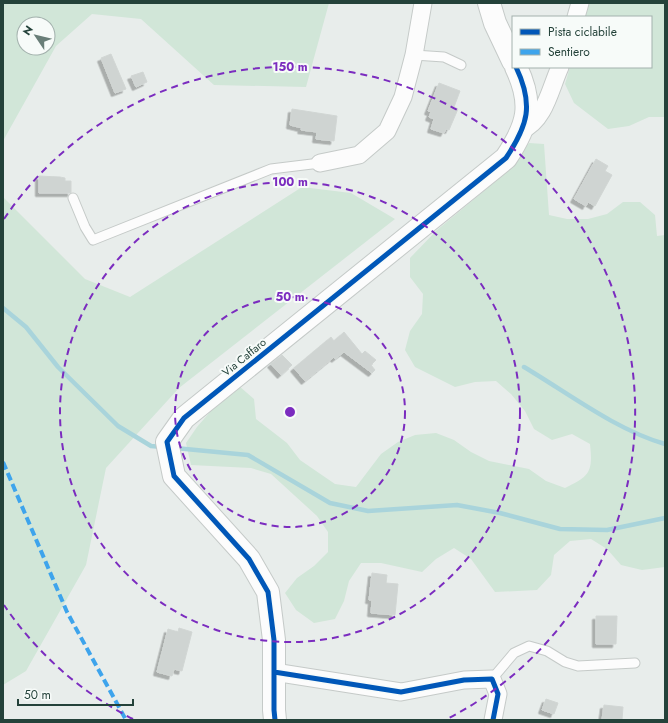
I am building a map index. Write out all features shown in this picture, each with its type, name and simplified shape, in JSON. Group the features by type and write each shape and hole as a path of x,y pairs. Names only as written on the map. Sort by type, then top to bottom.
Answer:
{"street":[{"path":"320,163 359,155 387,131 403,97 414,54 423,3"},
{"path":"489,3 495,23 512,59"},
{"path":"576,16 580,3"},
{"name":"Via Caffaro","path":"275,720 274,640 268,592 249,559 174,476 167,442 184,418 506,158 520,138 527,118 527,101 521,77 516,68"},
{"path":"522,130 529,126 542,112 560,68"},
{"path":"274,672 401,692 464,680 492,679 498,694 493,720"}],"lane":[{"path":"414,54 444,57 461,65"},
{"path":"73,198 85,227 93,240 271,168 320,163"},
{"path":"492,679 514,653 529,646 547,651 565,662 578,666 635,663"}],"green space":[{"path":"3,3 329,3 306,87 214,85 141,19 92,14 56,46 56,16 16,16 16,56 50,56 3,141"},
{"path":"590,3 665,3 665,117 649,117 629,126 608,129 574,103 565,84 570,68 652,68 652,16 584,16"},
{"path":"529,143 544,144 549,215 567,219 588,219 607,214 623,202 640,202 655,215 657,236 665,235 665,567 642,570 621,565 607,549 591,539 570,541 554,555 551,575 537,590 495,592 471,559 454,548 436,559 422,572 381,563 361,563 349,581 344,601 335,619 314,623 296,610 285,593 297,578 314,566 328,552 328,532 317,516 271,474 251,468 191,465 186,443 222,396 239,386 254,399 256,419 287,443 300,460 335,484 356,487 381,454 398,442 415,435 436,433 454,440 471,452 489,461 529,469 546,481 565,488 585,476 590,467 591,461 590,444 572,434 552,440 534,429 525,411 511,394 496,381 475,382 455,387 415,367 405,350 410,331 422,314 423,294 410,277 410,258 437,230 508,171"},
{"path":"302,187 351,193 395,219 179,388 106,468 86,565 26,671 3,685 3,197 85,279 130,297"}],"building":[{"path":"111,54 126,89 115,93 101,58"},
{"path":"143,72 147,82 136,87 131,76"},
{"path":"439,83 460,91 454,107 458,109 449,130 446,129 444,133 431,129 434,119 429,117 431,112 428,111"},
{"path":"292,109 337,116 334,141 316,139 317,132 301,130 302,128 290,125"},
{"path":"596,159 608,166 605,171 612,175 595,206 588,202 586,206 574,199"},
{"path":"39,176 60,177 65,178 65,181 71,181 71,193 39,193"},
{"path":"344,332 362,354 365,351 376,360 371,365 375,370 372,373 344,352 335,359 334,357 305,381 294,368 331,337 334,341"},
{"path":"282,355 292,365 281,375 271,364"},
{"path":"372,573 387,575 386,583 398,584 395,615 371,613 372,600 369,600"},
{"path":"596,616 617,616 616,644 596,644"},
{"path":"179,628 192,632 182,671 174,669 172,676 157,672 168,629 178,632"},
{"path":"546,699 558,703 554,714 542,710"},
{"path":"604,705 623,707 622,720 602,720"}],"waterway":[{"path":"3,308 26,327 58,367 118,426 151,446 162,447"},
{"path":"524,367 628,430 665,444"},
{"path":"175,448 248,455 330,503 368,511 457,505 500,513 560,529 607,530 665,518"}],"marked path":[{"path":"3,462 67,612 126,720"}],"cycle path":[{"path":"275,720 274,640 268,592 249,559 174,476 167,442 184,418 506,158 524,125 526,114 527,104 525,93 522,80 516,68"},
{"path":"274,672 401,692 464,680 492,679 498,694 493,720"}]}
